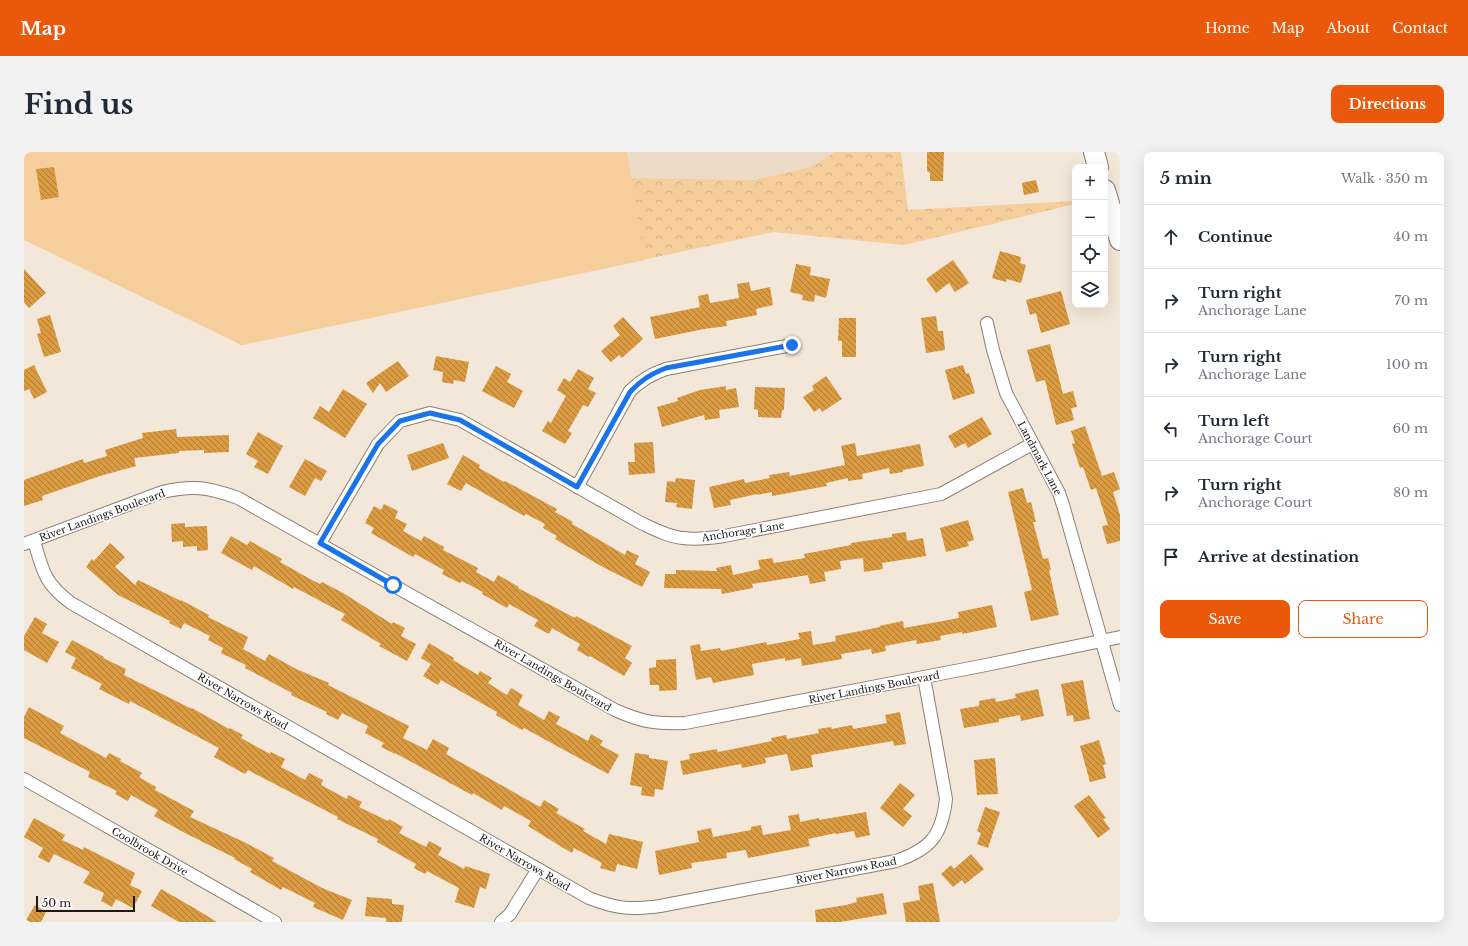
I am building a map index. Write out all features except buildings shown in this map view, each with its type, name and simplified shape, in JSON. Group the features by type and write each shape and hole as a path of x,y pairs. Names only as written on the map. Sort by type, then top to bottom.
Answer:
{"main road":[{"path":"1094,152 1097,164"},
{"path":"1108,200 1120,240"}],"street":[{"name":"Landmark Lane","path":"987,323 993,350 1006,393 1061,499 1120,705"},
{"path":"577,487 630,392 652,373 666,368 792,345"},
{"name":"Anchorage Lane","path":"320,543 378,444 400,421 430,413 460,420 641,523 681,538 703,539 724,536 941,494 1032,444"},
{"name":"River Landings Boulevard","path":"29,542 162,492 181,488 200,488 220,491 238,498 320,543 615,710 649,723 685,723 924,677 1120,637"},
{"name":"River Narrows Road","path":"29,542 51,586 71,603 589,898 624,909 642,909 881,864 909,856 922,849 933,839 940,827 946,799 924,677"},
{"name":"Coolbrook Drive","path":"24,779 272,921"},
{"path":"501,922 510,914 538,869"}],"shaded area":[{"path":"627,152 835,152 811,167 753,180 631,178"}],"green space":[{"path":"24,152 627,152 645,260 242,345 24,240"},
{"path":"835,152 901,152 908,210 1072,201 1072,205 904,245 774,232 242,345 94,273 313,239 631,178 753,180 811,167"}],"route":[{"path":"393,585 320,543 378,444 400,421 430,413 460,420 577,487 630,392 652,373 666,368 792,345"}]}
